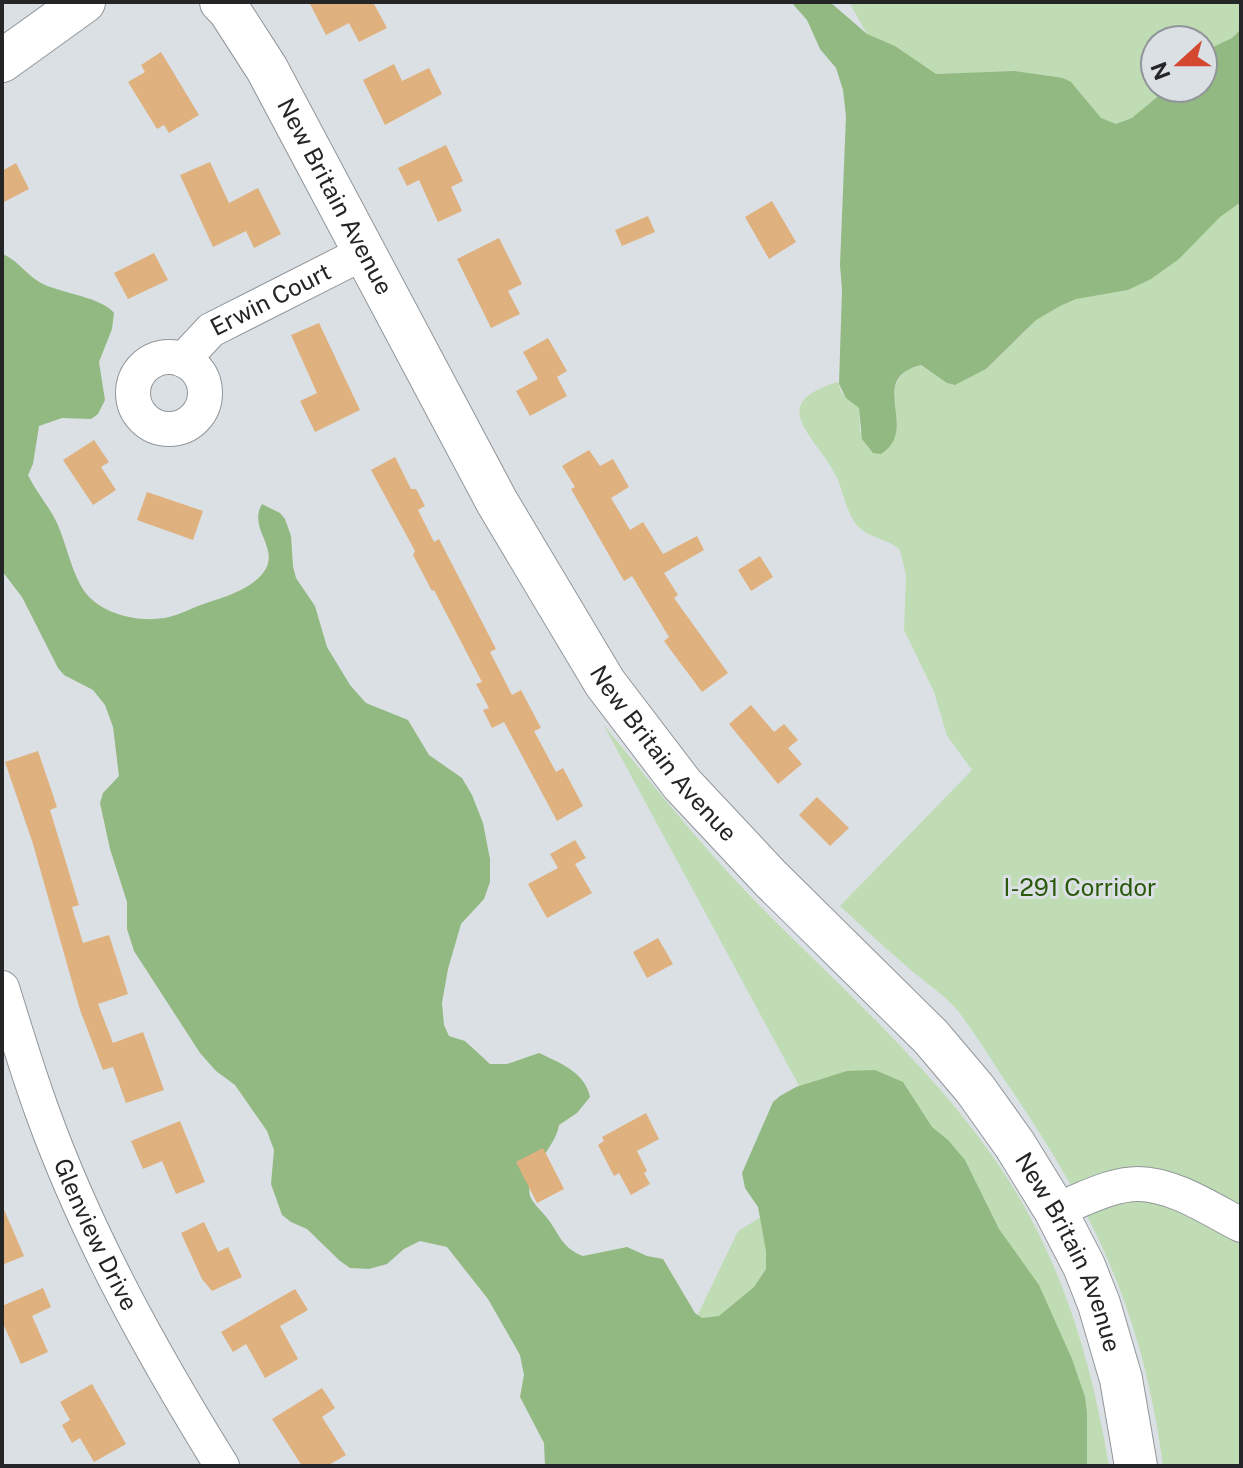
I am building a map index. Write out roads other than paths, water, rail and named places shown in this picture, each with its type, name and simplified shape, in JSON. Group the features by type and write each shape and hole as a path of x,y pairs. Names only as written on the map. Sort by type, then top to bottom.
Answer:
{"main road":[{"path":"2,61 84,2"},
{"name":"New Britain Avenue","path":"221,2 267,69 497,502 605,683 682,784 825,934 931,1037 983,1100 1055,1210 1084,1266 1099,1304 1124,1395 1136,1466"}],"street":[{"name":"Erwin Court","path":"183,360 211,330 365,252"},
{"name":"Glenview Drive","path":"2,988 42,1112 98,1242 159,1364 222,1466"},
{"path":"1055,1210 1121,1186 1139,1184 1186,1197 1241,1225"}],"park label":[{"name":"I-291 Corridor","path":"1080,888"}]}
